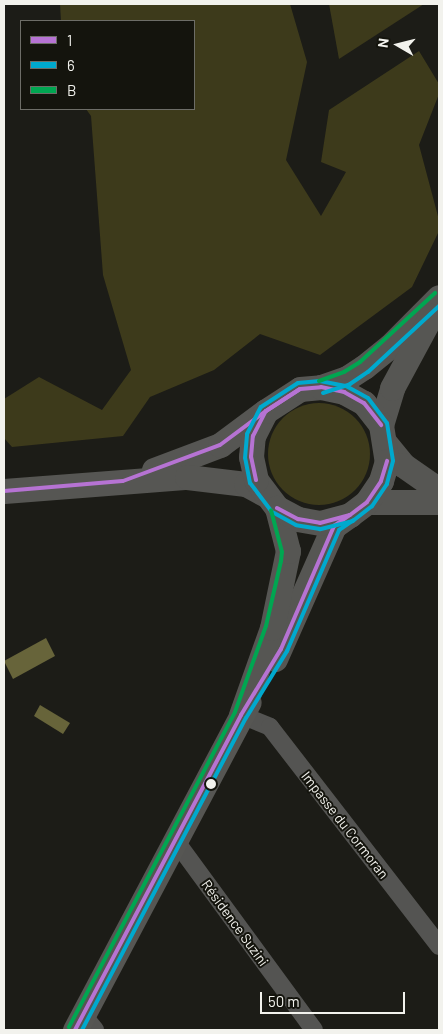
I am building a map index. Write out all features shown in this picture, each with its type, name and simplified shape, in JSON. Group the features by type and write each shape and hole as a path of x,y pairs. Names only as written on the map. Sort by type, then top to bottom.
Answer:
{"main road":[{"path":"123,481 220,445 300,389 321,387 347,378 364,367 439,298"},
{"path":"84,1025 174,840 241,715 281,648 334,526 359,508 381,481 387,461 383,434 392,388 439,298"},
{"path":"321,387 344,392 364,403 403,465 439,490"},
{"path":"241,715 272,628 288,551 270,501 256,480 251,457 253,436 266,411"},
{"path":"4,491 123,481 210,478 246,484 298,519 320,523 359,508 439,502"}],"street":[{"name":"Impasse du Cormoran","path":"241,715 270,727 439,946"},
{"name":"Résidence Suzini","path":"174,840 314,1030"}],"shaded area":[{"path":"60,4 290,4 307,62 286,160 321,216 346,172 321,162 329,110 419,51 439,84 439,94 419,145 439,220 439,231 412,287 320,355 260,334 214,370 150,397 123,436 12,447 4,438 4,399 39,377 102,410 131,370 103,275 91,116 87,110 195,110 195,20 61,20"},
{"path":"329,4 424,4 339,59"},
{"path":"319,403 338,407 355,418 366,435 370,454 366,473 355,490 338,501 319,505 300,501 283,490 272,473 268,454 272,435 283,418 300,407"},
{"path":"46,638 55,656 13,679 4,661"},
{"path":"40,705 70,723 63,734 34,716"}],"transit line":[{"name":"B","path":"319,381 344,372 360,362 435,293"},
{"name":"6","path":"323,393 350,384 368,372 439,306"},
{"name":"6","path":"272,512 250,483 245,458 247,434 261,407 298,383 320,381 346,386 368,398 387,423 393,461 387,484 372,506 353,521 320,529 296,525 274,513"},
{"name":"1","path":"300,389 321,387 344,392 364,403 381,425"},
{"name":"1","path":"266,411 300,389"},
{"name":"1","path":"266,411 300,389"},
{"name":"1","path":"4,491 123,481 220,445 266,411"},
{"name":"1","path":"256,480 251,457 253,436 266,411"},
{"name":"1","path":"277,508 298,519 320,523 350,515 367,502 381,481 387,461"},
{"name":"B","path":"69,1027 235,712 266,626 281,561 282,552 271,510"},
{"name":"1","path":"75,1030 241,715 281,649 334,526 350,515"},
{"name":"6","path":"82,1030 246,718 287,651 339,530 354,520"}]}
